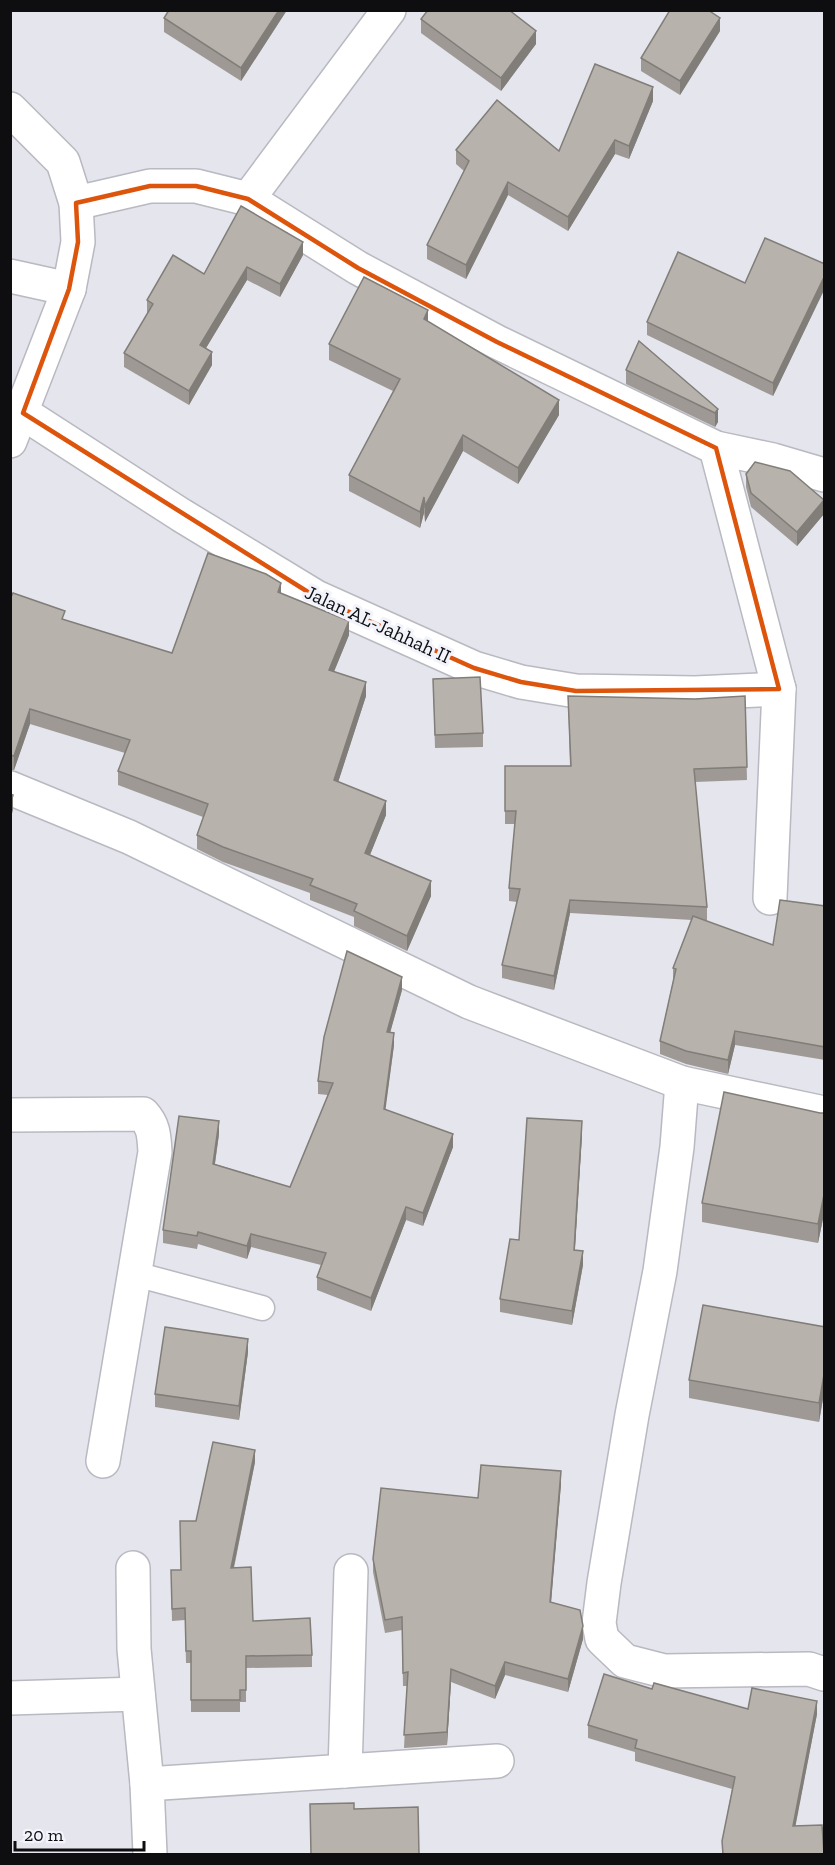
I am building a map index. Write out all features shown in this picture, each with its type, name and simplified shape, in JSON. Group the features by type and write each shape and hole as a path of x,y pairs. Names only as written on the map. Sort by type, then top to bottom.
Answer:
{"street":[{"path":"248,199 389,10"},
{"path":"10,109 63,162 76,203 78,242 69,289 17,427"},
{"path":"76,203 150,186 196,186 248,199 358,268 487,337 716,448 773,460 825,475"},
{"path":"10,276 69,289"},
{"name":"Jalan AL-Jahhah II","path":"17,427 181,515 316,597 474,668 521,682 576,691 695,693 779,689"},
{"path":"716,448 779,689 770,898"},
{"path":"10,788 129,837 469,1002 682,1083 825,1113"},
{"path":"682,1083 677,1147 660,1271 632,1415 604,1582 599,1623 602,1639 625,1661 664,1671 808,1669 825,1674"},
{"path":"10,1115 143,1114 153,1129 155,1152 103,1461"},
{"path":"133,1568 134,1649 147,1784 150,1854"},
{"path":"345,1771 351,1571"},
{"path":"10,1698 138,1694"},
{"path":"147,1784 497,1761"}],"lane":[{"path":"135,1274 262,1308"}],"highlighted area":[{"path":"150,186 196,186 248,199 358,268 497,342 716,448 779,689 576,691 521,682 474,668 316,597 23,413 69,289 78,242 76,203"}],"building":[{"path":"169,10 279,10 241,68 164,18"},
{"path":"428,10 509,10 536,31 501,78 421,19"},
{"path":"670,10 708,10 720,18 680,81 641,58"},
{"path":"595,64 653,87 629,146 615,140 568,217 508,182 466,265 427,245 469,161 456,150 497,100 559,151"},
{"path":"241,206 303,242 280,284 247,267 200,345 212,352 189,391 124,353 153,304 147,300 173,255 204,274"},
{"path":"765,238 825,264 825,275 773,383 647,322 678,252 745,283"},
{"path":"364,277 428,310 424,319 559,400 518,468 463,435 425,506 424,497 420,512 349,475 400,379 329,344"},
{"path":"639,341 718,409 715,413 626,370"},
{"path":"755,462 790,471 824,500 797,532 751,493 746,474"},
{"path":"208,553 266,574 281,583 278,592 349,621 329,670 366,682 334,780 386,801 365,853 431,881 407,936 354,911 357,904 310,885 313,879 223,847 197,835 208,804 118,771 130,740 30,709 14,756 10,755 10,599 13,593 65,611 62,619 172,653"},
{"path":"480,677 483,733 435,735 433,679"},
{"path":"568,696 695,699 745,696 747,767 694,769 707,907 570,900 554,976 502,965 520,889 509,888 516,811 505,811 505,766 571,766"},
{"path":"780,900 825,906 825,1047 735,1031 728,1060 686,1051 660,1041 676,969 673,968 693,916 773,945"},
{"path":"347,951 402,977 387,1032 394,1033 384,1109 453,1134 423,1213 406,1207 371,1298 317,1277 326,1253 251,1234 247,1246 198,1232 197,1236 163,1230 179,1116 219,1121 213,1164 290,1187 333,1083 318,1081 324,1037"},
{"path":"724,1092 825,1113 825,1190 818,1224 702,1203"},
{"path":"527,1118 582,1121 574,1250 583,1251 572,1311 500,1299 510,1239 519,1240"},
{"path":"703,1305 825,1327 825,1369 819,1403 689,1380"},
{"path":"165,1327 248,1339 239,1406 155,1394"},
{"path":"213,1442 255,1450 231,1568 251,1567 253,1621 310,1618 312,1655 246,1656 246,1690 240,1690 240,1700 191,1700 191,1651 186,1651 185,1608 172,1609 171,1570 181,1570 180,1521 196,1521"},
{"path":"481,1465 561,1471 550,1602 580,1610 583,1626 568,1679 505,1662 495,1686 451,1669 447,1732 404,1735 408,1672 403,1673 402,1617 385,1620 373,1559 381,1488 478,1498"},
{"path":"604,1674 652,1689 654,1683 748,1709 752,1688 817,1701 793,1826 822,1825 824,1854 723,1854 722,1841 735,1777 635,1748 637,1740 588,1725"},
{"path":"354,1803 354,1809 418,1807 419,1854 311,1854 310,1804"}]}
